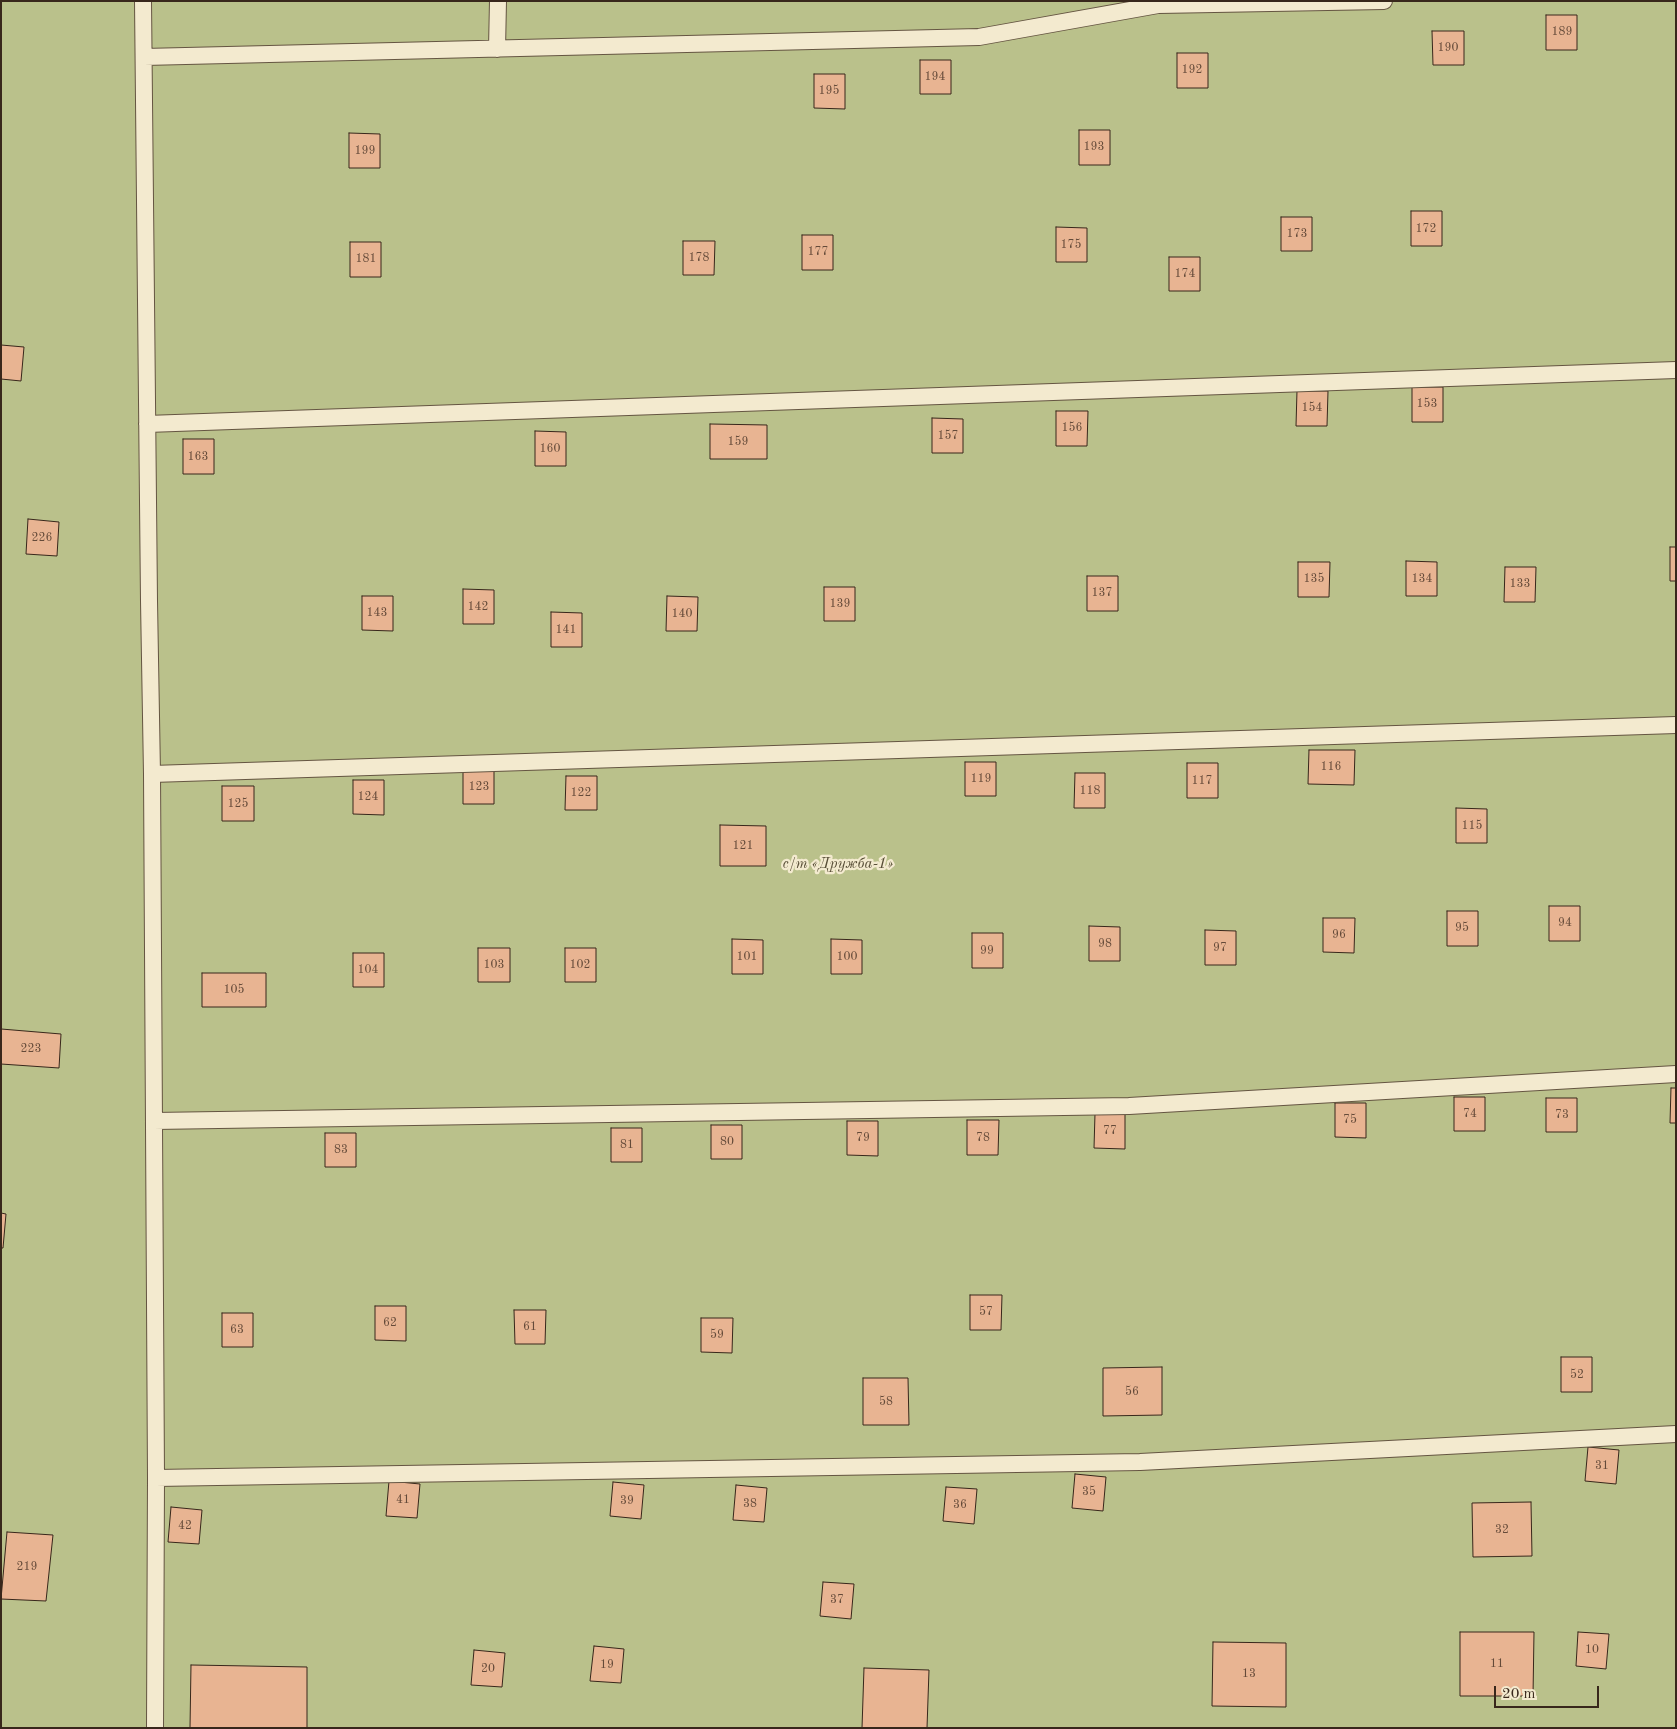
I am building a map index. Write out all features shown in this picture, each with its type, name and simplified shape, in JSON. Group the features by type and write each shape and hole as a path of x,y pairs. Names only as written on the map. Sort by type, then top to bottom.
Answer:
{"lane":[{"path":"143,1 152,774 156,1478 155,1728"},
{"path":"497,49 498,1"},
{"path":"144,57 978,37 1158,5 1384,1"},
{"path":"147,424 1676,370"},
{"path":"152,774 1676,724"},
{"path":"154,1120 1129,1106 1676,1074"},
{"path":"156,1478 1140,1462 1676,1434"}],"green space":[{"name":"с/т «Дружба-1»","path":"1,1 1676,1 1676,1728 1,1728"}],"building":[{"path":"1546,15 1577,15 1577,50 1546,50"},
{"path":"1432,31 1464,31 1464,65 1433,65"},
{"path":"1177,53 1208,53 1208,88 1177,88"},
{"path":"920,60 951,60 951,94 920,94"},
{"path":"814,74 845,74 845,109 814,108"},
{"path":"1079,130 1110,130 1110,165 1079,165"},
{"path":"349,133 380,134 380,168 349,168"},
{"path":"1411,211 1442,211 1442,246 1411,246"},
{"path":"1281,217 1312,217 1312,251 1281,251"},
{"path":"1056,227 1087,228 1087,262 1056,262"},
{"path":"802,235 833,235 833,270 802,270"},
{"path":"683,241 715,241 714,275 683,275"},
{"path":"350,242 381,242 381,277 350,277"},
{"path":"1169,257 1200,257 1200,291 1169,291"},
{"path":"1,345 24,347 21,381 1,379"},
{"path":"1412,387 1443,387 1443,422 1412,422"},
{"path":"1297,391 1328,391 1327,426 1296,426"},
{"path":"1056,411 1088,411 1087,446 1056,446"},
{"path":"932,418 963,419 963,453 932,453"},
{"path":"710,424 767,425 767,459 710,459"},
{"path":"535,431 566,432 566,466 535,466"},
{"path":"183,439 214,439 214,474 183,474"},
{"path":"28,519 59,522 57,556 26,554"},
{"path":"1670,547 1676,547 1676,581 1670,581"},
{"path":"1406,561 1437,562 1437,596 1406,596"},
{"path":"1298,562 1330,562 1329,597 1298,597"},
{"path":"1505,567 1536,567 1535,602 1504,602"},
{"path":"1087,576 1118,576 1118,611 1087,611"},
{"path":"824,587 855,587 855,621 824,621"},
{"path":"463,589 494,590 494,624 463,624"},
{"path":"362,596 393,596 393,631 362,630"},
{"path":"667,596 698,597 697,631 666,631"},
{"path":"551,612 582,613 582,647 551,647"},
{"path":"1309,750 1355,750 1354,785 1308,784"},
{"path":"965,762 996,762 996,796 965,796"},
{"path":"1187,763 1218,763 1218,798 1187,798"},
{"path":"463,769 494,769 494,804 463,804"},
{"path":"1075,773 1105,773 1105,808 1074,808"},
{"path":"566,776 597,776 597,810 565,810"},
{"path":"353,780 384,780 384,815 353,814"},
{"path":"222,786 254,786 254,821 222,821"},
{"path":"1456,808 1487,809 1487,843 1456,843"},
{"path":"720,825 766,826 766,866 720,866"},
{"path":"1549,906 1580,906 1580,941 1549,941"},
{"path":"1447,911 1478,911 1478,946 1447,946"},
{"path":"1323,918 1355,918 1354,953 1323,952"},
{"path":"1089,926 1120,927 1120,961 1089,961"},
{"path":"1205,930 1236,931 1236,965 1205,965"},
{"path":"972,933 1003,933 1003,968 972,968"},
{"path":"732,939 763,940 763,974 732,974"},
{"path":"831,939 862,940 862,974 831,974"},
{"path":"478,948 510,948 510,982 478,982"},
{"path":"565,948 596,948 596,982 565,982"},
{"path":"353,953 384,953 384,987 353,987"},
{"path":"202,973 266,973 266,1007 202,1007"},
{"path":"1,1029 61,1034 59,1068 1,1064"},
{"path":"1671,1088 1676,1088 1676,1123 1670,1123"},
{"path":"1454,1097 1485,1097 1485,1131 1454,1131"},
{"path":"1546,1098 1577,1098 1577,1132 1546,1132"},
{"path":"1335,1103 1366,1103 1366,1138 1335,1137"},
{"path":"1095,1114 1125,1114 1125,1149 1094,1148"},
{"path":"967,1120 999,1120 998,1155 967,1155"},
{"path":"847,1121 878,1121 878,1156 847,1155"},
{"path":"711,1125 742,1125 742,1159 711,1159"},
{"path":"611,1128 642,1128 642,1162 611,1162"},
{"path":"325,1133 356,1133 356,1167 325,1167"},
{"path":"1,1213 6,1214 3,1248 1,1248"},
{"path":"970,1295 1002,1295 1001,1330 970,1330"},
{"path":"375,1306 406,1306 406,1341 375,1340"},
{"path":"514,1310 546,1310 545,1344 515,1344"},
{"path":"222,1313 253,1313 253,1347 222,1347"},
{"path":"701,1318 733,1318 732,1353 701,1352"},
{"path":"1561,1357 1592,1357 1592,1392 1561,1392"},
{"path":"1162,1367 1162,1415 1103,1416 1103,1368"},
{"path":"863,1378 908,1378 909,1425 863,1425"},
{"path":"1588,1447 1619,1450 1616,1484 1585,1481"},
{"path":"1075,1474 1106,1477 1103,1511 1072,1508"},
{"path":"389,1481 420,1484 417,1518 386,1516"},
{"path":"613,1482 644,1485 641,1519 610,1516"},
{"path":"736,1485 767,1488 764,1522 733,1520"},
{"path":"946,1487 977,1489 974,1524 943,1521"},
{"path":"1531,1502 1532,1556 1473,1557 1472,1503"},
{"path":"171,1507 202,1510 199,1544 168,1542"},
{"path":"7,1532 53,1535 46,1601 1,1599"},
{"path":"823,1582 854,1584 851,1619 820,1616"},
{"path":"1460,1632 1534,1632 1533,1696 1460,1696"},
{"path":"1578,1632 1609,1634 1606,1669 1576,1666"},
{"path":"1213,1642 1286,1643 1286,1707 1212,1706"},
{"path":"594,1646 624,1649 621,1683 590,1681"},
{"path":"474,1650 505,1653 502,1687 471,1685"},
{"path":"191,1665 307,1667 307,1728 190,1728"},
{"path":"864,1668 929,1670 927,1728 862,1728"}]}
